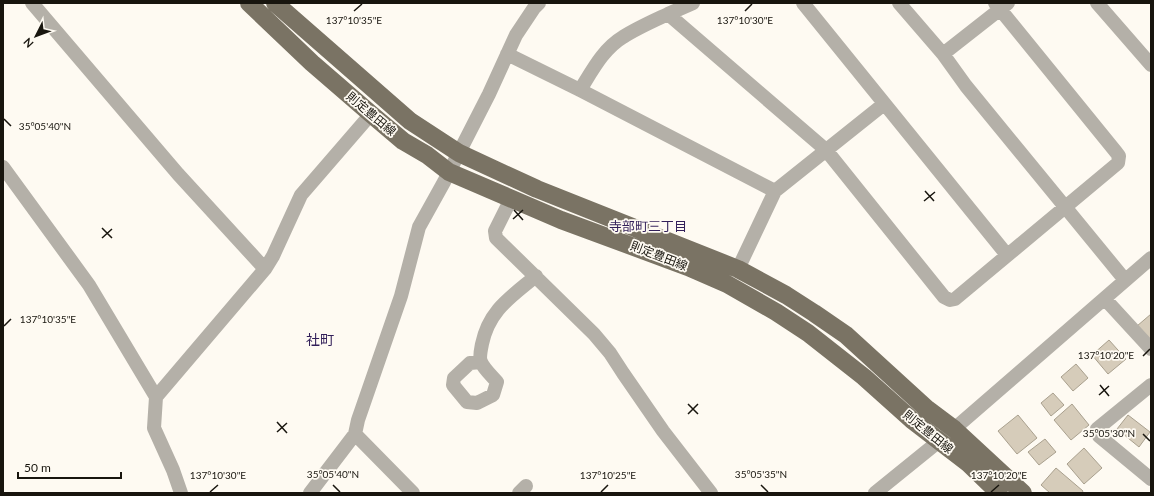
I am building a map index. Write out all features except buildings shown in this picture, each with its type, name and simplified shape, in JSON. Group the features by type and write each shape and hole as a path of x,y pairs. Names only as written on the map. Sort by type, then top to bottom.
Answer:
{"main road":[{"name":"則定豊田線","path":"249,3 312,63 371,114 403,141 427,155 449,172 561,220 688,267 727,284 776,312 808,332 864,377 912,420 968,463 999,493"},
{"name":"則定豊田線","path":"274,3 410,121 459,153 538,189 738,269 786,295 846,335 926,408 954,429 1023,493"}],"street":[{"path":"32,3 178,174 265,269"},
{"path":"580,90 597,62 612,46 628,34 693,3"},
{"path":"803,3 1007,255"},
{"path":"899,3 943,54 966,86 1125,280"},
{"path":"1097,3 1151,65"},
{"path":"310,493 355,434 358,420 401,296 419,227 459,153 532,5"},
{"path":"668,14 826,150 947,299 955,299 1116,166 1119,156 1001,5 943,54"},
{"path":"507,54 775,191"},
{"path":"738,269 775,191 884,104"},
{"path":"156,397 265,269 273,256 300,195 371,114"},
{"path":"3,167 89,284 156,397 154,428 173,470 181,493"},
{"path":"511,199 495,231 496,238 594,334 610,353 663,431 711,493"},
{"path":"875,493 954,429 1151,258"},
{"path":"481,362 484,333 492,316 501,306 536,276"},
{"path":"1105,299 1151,349"},
{"path":"1151,385 1098,429 1097,433 1151,479"},
{"path":"355,434 413,493"}],"district":[{"name":"寺部町三丁目","path":"648,226"},
{"name":"社町","path":"320,340"}]}
